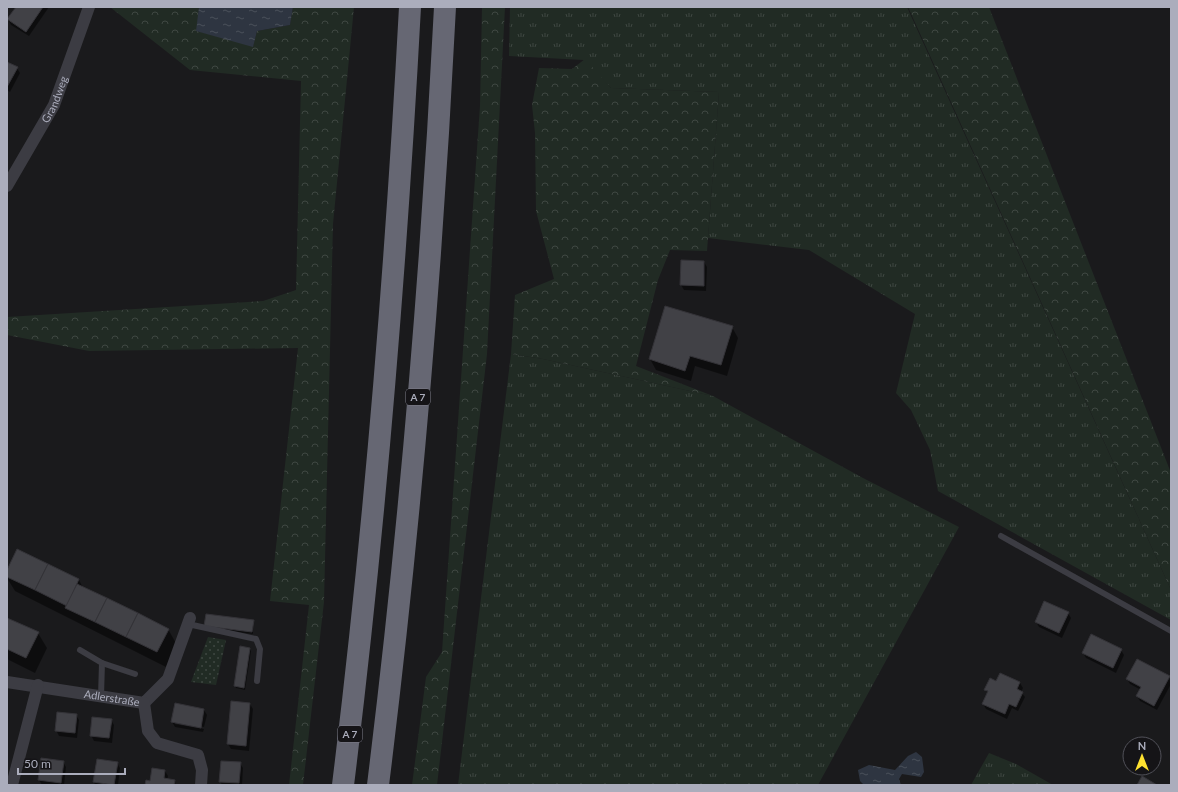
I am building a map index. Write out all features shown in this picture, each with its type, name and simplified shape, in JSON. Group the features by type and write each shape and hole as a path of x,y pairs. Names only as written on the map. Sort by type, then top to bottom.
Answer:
{"highway":[{"name":"A 7","path":"343,785 356,683 384,398 410,7"},
{"name":"A 7","path":"378,785 413,452 431,234 445,7"}],"street":[{"name":"Grandweg","path":"7,186 54,104 89,7"},
{"name":"Adlerstraße","path":"7,682 38,685 144,703 168,679 189,621"},
{"path":"12,785 38,685"},
{"path":"144,703 148,731 157,743 198,755 202,770 201,785"}],"lane":[{"path":"1001,536 1171,631"},
{"path":"189,621 256,639 260,649 257,681"},
{"path":"80,650 102,663 135,674"},
{"path":"101,696 102,663"}],"green space":[{"path":"110,7 199,7 197,31 253,46 257,31 290,25 293,7 354,7 333,224 324,602 303,785 289,785 309,605 270,601 298,348 89,351 7,335 7,317 263,301 296,290 301,81 190,70"},
{"path":"482,7 505,7 487,354 437,785 412,785 426,677 442,652 480,106"},
{"path":"510,7 907,7 1171,590 1171,620 938,491 930,450 911,410 896,393 915,314 809,250 708,238 719,92 611,88 584,60 509,56"},
{"path":"908,7 989,7 1171,473 1171,590"},
{"path":"585,59 611,88 719,92 707,251 670,250 658,280 636,366 713,396 543,359 511,354 515,295 554,279 536,211 535,133 532,105 539,68 572,69"},
{"path":"511,354 543,359 713,396 863,478 959,527 818,785 458,785"},
{"path":"208,637 226,640 216,685 191,682"},
{"path":"989,753 1016,764 1053,785 971,785"}],"water":[{"path":"199,7 293,7 290,25 257,31 253,47 196,31"},
{"path":"916,752 922,757 924,772 921,777 902,774 899,779 901,785 864,785 860,781 858,770 869,765 895,770 908,756"}],"building":[{"path":"16,7 43,7 26,32 7,19"},
{"path":"7,62 18,67 7,87"},
{"path":"681,260 704,261 704,286 680,285"},
{"path":"665,306 733,326 721,365 690,356 685,371 649,359"},
{"path":"17,549 48,564 35,590 7,577 7,570"},
{"path":"48,564 79,579 67,606 35,590"},
{"path":"77,584 107,598 95,622 65,608"},
{"path":"107,598 138,613 126,637 95,622"},
{"path":"1044,601 1069,612 1059,633 1035,622"},
{"path":"138,613 169,629 157,652 126,637"},
{"path":"206,614 254,620 252,632 204,626"},
{"path":"7,618 39,632 26,658 7,649"},
{"path":"1091,634 1122,649 1113,668 1082,653"},
{"path":"240,646 250,648 244,688 234,686"},
{"path":"1137,659 1170,676 1154,706 1136,696 1141,687 1126,679"},
{"path":"1000,673 1020,682 1017,689 1023,692 1016,707 1009,704 1005,714 982,704 988,691 984,690 990,678 996,681"},
{"path":"231,701 250,703 246,746 227,744"},
{"path":"175,703 204,709 201,728 171,722"},
{"path":"57,712 77,714 75,733 55,731"},
{"path":"92,717 112,719 109,738 90,736"},
{"path":"41,758 64,761 61,783 38,780"},
{"path":"97,759 118,762 114,785 93,782"},
{"path":"221,761 241,762 239,783 219,782"},
{"path":"152,768 165,770 164,778 175,780 174,785 145,785 146,780 150,781"},
{"path":"1142,776 1157,785 1137,785"}]}
